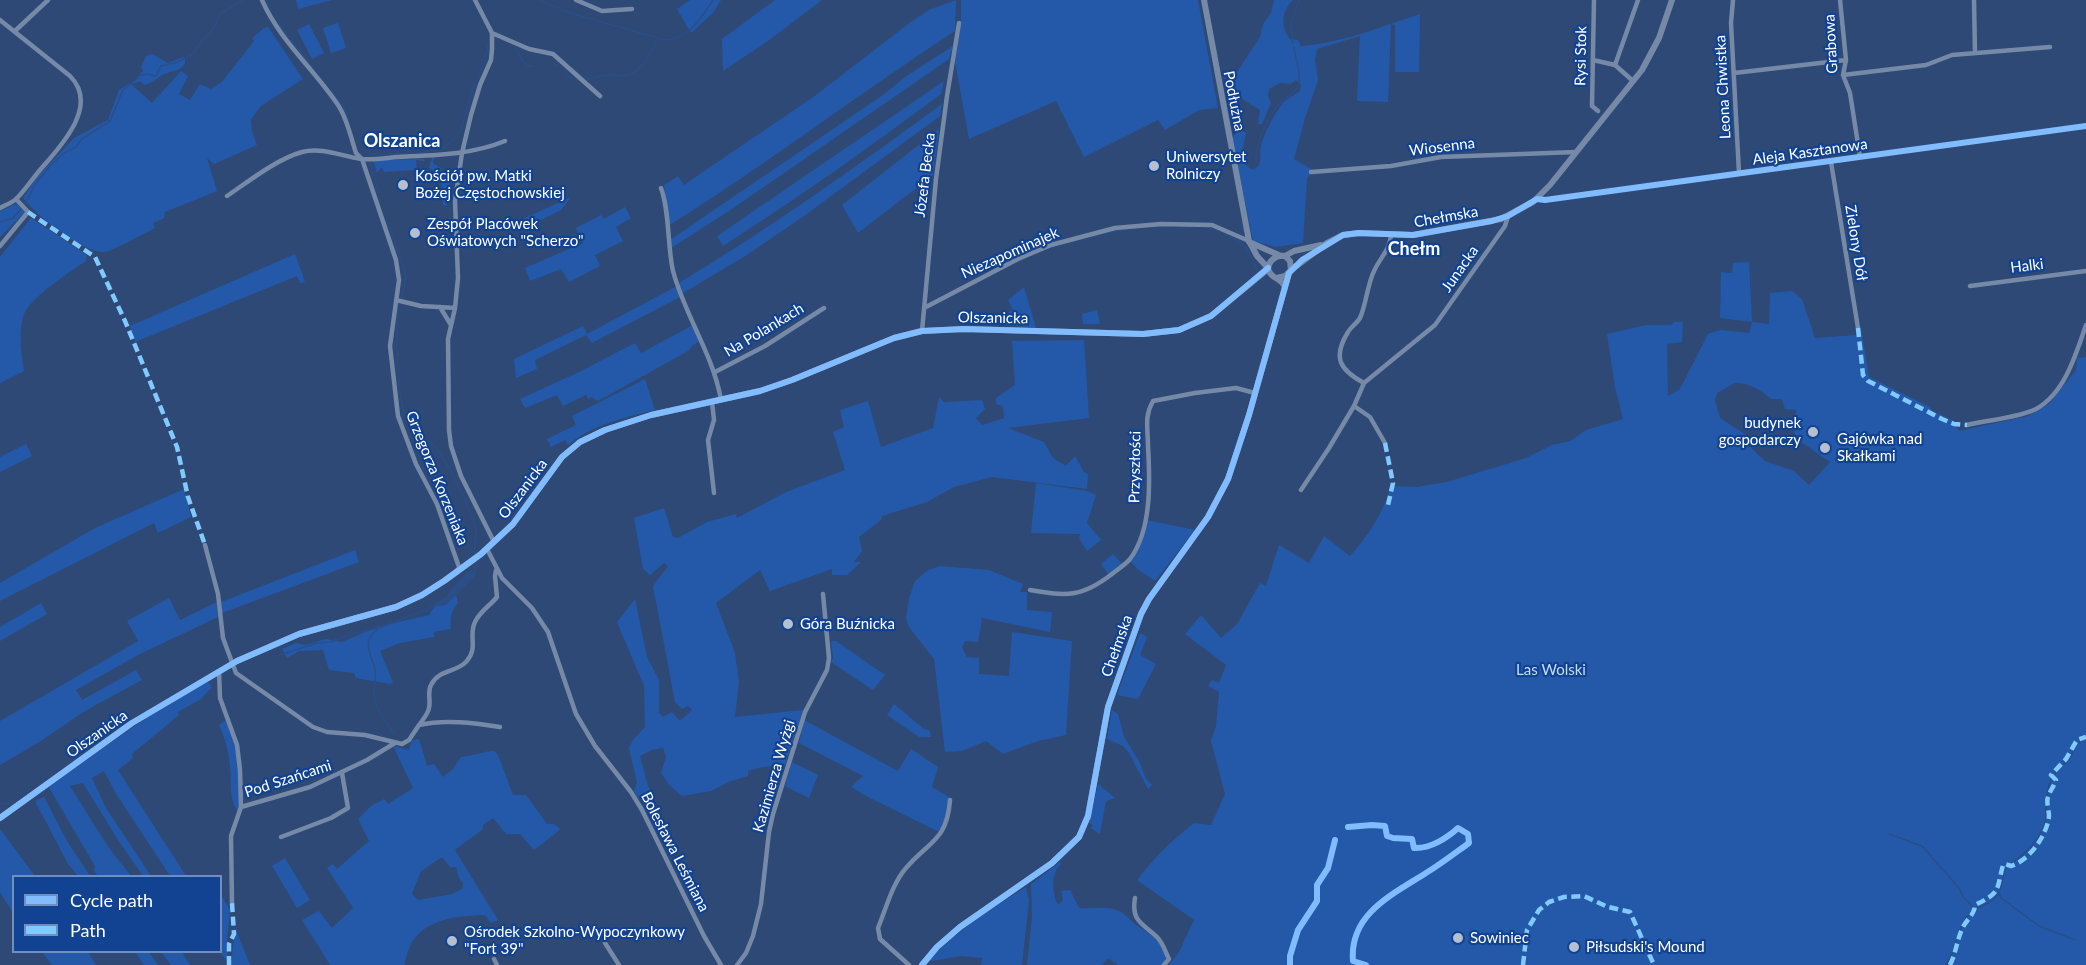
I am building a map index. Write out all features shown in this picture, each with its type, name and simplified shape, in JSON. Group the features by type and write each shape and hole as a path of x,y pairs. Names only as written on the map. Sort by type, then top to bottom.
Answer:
{"street":[{"path":"15,31 48,0"},
{"name":"Grzegorza Korzeniaka","path":"262,0 272,21 340,107 356,153 362,159 396,260 399,280 390,346 398,416 416,464 437,504 460,570"},
{"path":"475,0 492,33 491,60 476,98 462,153 455,201 458,278 455,308 448,339 451,446 461,476 494,542"},
{"path":"576,0 602,11 632,9"},
{"name":"Podłużna","path":"1204,0 1249,241 1257,256 1271,273"},
{"name":"Rysi Stok","path":"1594,0 1592,106 1598,111"},
{"path":"1615,65 1638,0"},
{"path":"1508,216 1537,199 1634,81 1654,50 1672,0"},
{"name":"Leona Chwistka","path":"1733,0 1731,23 1739,174"},
{"name":"Grabowa","path":"1840,0 1846,60 1843,75 1850,93 1860,157"},
{"path":"1974,0 1975,53"},
{"path":"0,20 76,81 81,96 81,103 70,134 16,199 0,208"},
{"name":"Józefa Becka","path":"922,332 939,158 959,23"},
{"path":"492,33 529,49 553,54 600,96"},
{"path":"1843,75 1926,65 1952,55 2050,47"},
{"path":"1593,60 1615,65 1634,81"},
{"path":"1734,73 1846,60"},
{"name":"Aleja Kasztanowa","path":"1537,199 1545,200 1832,162 2086,126"},
{"path":"227,196 274,165 303,152 330,151 362,159 462,153 486,149 505,141"},
{"name":"Wiosenna","path":"1311,172 1391,166 1441,157 1576,152"},
{"name":"Zielony Dół","path":"1832,162 1858,328"},
{"path":"661,188 665,199 673,270 687,311 715,372 721,400"},
{"path":"0,246 28,212 16,199"},
{"name":"Chełmska","path":"922,965 937,947 960,927 1052,863 1079,837 1088,816 1112,692 1141,614 1149,599 1193,540 1221,493 1234,464 1290,271 1340,236 1359,232 1413,235 1508,216"},
{"name":"Junacka","path":"1301,490 1354,406 1364,383 1435,325 1505,226 1508,216"},
{"name":"Niezapominajek","path":"924,308 1051,244 1115,228 1161,224 1212,225 1249,241"},
{"path":"1364,383 1349,375 1344,369 1340,362 1340,349 1348,332 1359,318 1375,269 1389,247 1391,235"},
{"path":"1249,241 1290,261 1290,271 1283,278 1271,273"},
{"name":"Chełmska","path":"1283,256 1327,243"},
{"path":"1271,273 1272,260 1283,256"},
{"name":"Halki","path":"1971,286 2086,271"},
{"path":"1271,273 1282,281 1286,290"},
{"name":"Olszanicka","path":"0,818 132,723 231,664 260,649 298,634 403,604 422,595 487,549 520,515 555,465 580,442 626,422 777,386 894,338 922,332 964,329 1167,333 1191,326 1211,316 1249,285 1271,273"},
{"path":"396,300 421,306 455,308"},
{"path":"440,307 452,325"},
{"name":"Na Polankach","path":"715,372 765,346 824,308"},
{"path":"1967,425 2037,408 2059,387 2075,356 2086,326"},
{"name":"Przyszłości","path":"1030,590 1063,595 1079,592 1101,582 1131,557 1143,530 1146,513 1149,489 1147,412 1153,401 1236,388 1255,393"},
{"path":"712,402 714,420 708,440 714,493"},
{"path":"1354,406 1370,417 1385,443"},
{"path":"205,545 218,594 223,638 236,673 314,727 327,732 365,735 396,743"},
{"path":"419,725 429,710 429,689 435,678 466,662 474,647 474,623 495,599 496,570 487,549"},
{"name":"Bolesława Leśmiana","path":"496,570 532,608 548,632 576,714 642,810 704,936 721,965"},
{"name":"Kazimierza Wyżgi","path":"737,965 746,953 753,936 761,904 769,832 775,805 805,712 827,670 823,594"},
{"path":"219,671 220,698 237,745 241,807 231,836 232,903"},
{"path":"419,725 439,722 500,727"},
{"name":"Pod Szańcami","path":"241,807 310,787 342,773 396,743 402,744 409,740 419,725"},
{"name":"Pod Szańcami","path":"281,837 331,818 348,807 342,773"},
{"path":"909,965 880,939 878,928 904,869 939,837 946,825 950,800"},
{"path":"1135,898 1133,913 1141,924 1158,938 1168,958 1164,965"},
{"path":"604,942 619,965"}],"green space":[{"path":"296,0 332,0 298,9"},
{"path":"690,0 721,0 713,13 691,33 677,9"},
{"path":"775,0 822,0 768,41 723,71 722,39"},
{"path":"956,0 955,31 741,179 668,226 664,185 678,176 684,185 816,95 912,21 931,9"},
{"path":"961,0 1198,0 1218,108 1199,110 1165,130 1158,120 1084,157 1056,101 969,139 955,62 961,19"},
{"path":"1274,0 1293,0 1286,9 1284,24 1290,39 1298,40 1301,46 1347,38 1420,14 1419,72 1395,72 1395,25 1391,24 1388,102 1357,101 1360,36 1317,49 1315,59 1318,80 1294,159 1311,169 1311,174 1307,178 1303,243 1276,247 1253,241 1232,139 1239,128 1246,133 1242,151 1245,164 1252,170 1256,168 1260,163 1262,141 1278,110 1284,102 1300,91 1301,85 1296,80 1290,84 1280,83 1269,89 1268,96 1271,103 1262,124 1258,124 1260,110 1234,94 1231,81 1260,37"},
{"path":"338,23 346,48 331,53 323,28"},
{"path":"309,24 324,53 312,59 297,30"},
{"path":"268,27 303,79 261,106 251,119 252,132 257,145 214,164 207,158 217,191 165,212 164,218 153,223 155,228 104,252 84,246 60,232 23,198 38,176 74,138 108,120 119,90 130,83 152,103 181,71 188,76 179,94 190,100 200,84 211,89 222,82 254,41 252,38"},
{"path":"953,46 949,59 729,211 671,248 670,240"},
{"path":"152,54 168,63 183,57 185,64 180,69 162,75 147,84 144,85 140,81 132,83 143,71 141,67 146,56"},
{"path":"944,81 941,94 834,172 723,246 717,236"},
{"path":"942,104 940,116 804,216 747,255 683,293 679,283 746,241"},
{"path":"939,129 933,175 858,233 842,205"},
{"path":"436,157 434,164 441,168 443,173 452,174 447,205 443,206 441,175 429,168 432,158"},
{"path":"424,159 425,161 416,160 417,170 384,172 382,167 377,173 373,160"},
{"path":"571,197 561,210 521,230 518,221"},
{"path":"16,204 25,212 0,237 0,211"},
{"path":"625,207 631,218 616,227 623,241 595,255 600,266 569,282 561,269 530,281 525,268 583,243 576,228 601,215 604,219"},
{"path":"31,218 87,255 86,261 52,285 28,307 22,321 21,335 24,371 0,383 0,257"},
{"path":"295,254 305,282 300,283 297,276 135,342 130,326"},
{"path":"1749,262 1752,322 1720,318 1721,272 1732,273 1733,263"},
{"path":"677,286 680,297 592,343 586,335 535,360 537,369 516,378 514,359 583,326 587,334"},
{"path":"1024,287 1036,328 1003,325 999,318 1013,310 1008,300"},
{"name":"Las Wolski","path":"1792,291 1802,299 1815,338 1856,335 1855,326 1861,328 1869,377 1954,421 1959,431 2028,416 2049,404 2076,370 2077,358 2086,357 2086,965 1169,965 1179,952 1194,920 1137,880 1178,836 1194,823 1211,825 1225,794 1211,741 1216,726 1219,692 1208,686 1212,680 1219,683 1226,665 1185,634 1201,615 1221,638 1237,624 1260,583 1266,586 1279,545 1309,563 1324,536 1350,556 1375,523 1391,486 1416,487 1447,482 1526,458 1552,445 1570,441 1586,430 1623,419 1615,387 1607,334 1646,325 1671,325 1674,322 1683,322 1682,342 1667,344 1668,396 1680,389 1708,334 1720,330 1749,333 1752,322 1769,324 1770,293","holes":["1735,383 1746,384 1771,399 1782,399 1785,409 1796,410 1794,437 1830,462 1809,485 1794,471 1765,461 1748,445 1748,436 1720,418 1715,400 1717,393"]},
{"path":"1097,310 1100,324 1083,324 1082,314"},
{"path":"693,325 700,341 688,351 598,401 592,397 588,399 586,395 563,406 557,395 525,408 520,399 635,343 641,353"},
{"path":"1084,340 1089,418 1008,428 1044,442 1053,458 1066,466 1075,456 1084,472 1088,474 1087,489 992,477 954,487 927,502 882,516 881,520 859,537 862,551 854,562 861,562 847,575 832,575 832,569 770,591 760,570 716,603 735,653 739,682 735,717 803,710 785,765 748,771 748,776 711,791 682,796 669,785 661,773 666,757 663,748 652,750 640,756 648,786 653,793 640,800 634,791 637,782 629,748 645,727 644,686 617,622 635,599 647,657 659,680 659,713 663,717 672,712 680,721 692,710 688,706 682,709 675,702 653,586 668,566 664,563 650,575 643,569 634,518 664,508 673,537 678,538 707,522 736,514 737,518 786,492 845,470 833,432 844,427 840,410 868,401 881,447 933,428 939,397 944,402 982,400 985,409 976,418 982,425 1004,418 1003,406 996,404 996,398 1015,385 1012,341"},
{"path":"645,379 655,410 598,427 568,445 565,440 551,447 547,439 576,425 572,416"},
{"path":"26,444 32,456 0,472 0,457"},
{"path":"1036,483 1087,491 1096,495 1087,523 1101,540 1087,551 1079,538 1080,534 1031,533"},
{"path":"184,489 191,517 158,533 154,523 0,601 0,583 95,528"},
{"path":"1147,520 1195,530 1155,581 1130,561"},
{"path":"355,550 359,562 222,613 221,602"},
{"path":"1113,554 1122,564 1109,575 1101,564"},
{"path":"939,566 989,570 1023,584 1020,592 1027,592 1027,610 1052,612 1050,632 982,618 978,642 965,641 962,647 967,657 979,658 979,674 1009,676 1012,632 1072,641 1066,735 1038,741 1003,754 986,741 962,751 945,752 934,659 909,627 906,618 909,598 915,581 927,571"},
{"path":"456,595 458,603 451,615 451,629 434,632 434,637 400,643 380,651 393,682 390,684 356,678 354,673 329,670 323,650 299,651 287,658 282,649 296,643 305,645 326,639 342,642 377,627 429,615 435,606 445,605"},
{"path":"169,598 180,620 217,602 218,617 138,655 76,690 82,700 136,670 142,680 83,712 41,741 0,765 0,721 138,641 127,621"},
{"path":"41,603 47,614 0,641 0,627"},
{"path":"1140,633 1147,637 1140,655 1156,664 1138,699 1117,695"},
{"path":"831,641 836,641 885,675 873,690 831,662 833,658"},
{"path":"208,682 212,687 201,699 178,712 179,715 132,754 133,758 118,770 185,875 169,875 115,792 104,771 92,778 106,808 150,875 142,875 83,783 70,786 109,848 130,875 97,875 94,871 95,866 48,786 171,701"},
{"path":"894,704 924,729 930,731 931,737 919,737 887,715"},
{"path":"1112,710 1118,714 1124,737 1139,761 1146,779 1152,785 1148,789 1129,753 1123,746 1107,739"},
{"path":"226,720 239,742 243,804 237,810 231,794 228,751 219,725"},
{"path":"804,720 898,771 911,749 938,767 932,787 949,797 946,819 939,832 851,787 863,776 799,743"},
{"path":"419,739 427,766 434,764 443,777 453,769 461,757 494,751 498,755 513,795 526,795 547,824 554,824 561,829 534,850 520,834 506,834 493,818 483,825 483,829 455,850 498,920 491,923 485,915 458,917 433,924 415,939 408,950 405,965 330,965 302,920 319,911 332,928 353,908 327,868 333,864 337,869 369,841 358,819 371,806 384,799 388,804 413,788 393,746 409,750 412,740","holes":["442,857 450,867 456,867 463,883 462,889 452,894 418,900 412,894 421,871"]},
{"path":"792,762 818,775 809,798 785,786"},
{"path":"1098,784 1115,798 1106,801 1100,834 1091,828 1093,825 1089,823"},
{"path":"44,797 67,841 89,875 77,875 68,864 35,801"},
{"path":"0,829 34,875 12,875 12,911 0,892"},
{"path":"285,858 310,900 297,908 272,866"},
{"path":"1060,862 1053,882 1057,903 1063,900 1061,891 1070,890 1079,908 1108,908 1122,912 1163,947 1166,959 1163,965 1118,965 1108,958 1102,965 1027,965 1032,918 1031,884"},
{"path":"1026,887 1029,900 1022,965 981,965 982,958 961,956 930,960 975,920"},
{"path":"222,897 230,910 227,940 228,963 221,953"},
{"path":"235,927 250,965 231,965"},
{"path":"43,953 89,953 96,965 52,965"},
{"path":"136,953 150,953 158,965 144,965"},
{"path":"162,953 183,953 190,965 171,965"}],"shaded area":[{"path":"470,570 476,575 448,603 435,606 435,603 446,597 456,583"}],"waterway":[{"path":"25,204 36,183 50,166 64,153 76,147 82,139 110,121 123,90 141,75 156,76 161,66 175,63 193,54 203,39 212,31 220,14 243,0"},
{"path":"266,0 272,11"},
{"path":"539,0 570,13 665,40 688,32 713,0"},
{"path":"1293,43 1291,25 1299,0"},
{"path":"279,24 314,70"},
{"path":"583,78 621,76 635,72 644,63 657,40"},
{"path":"371,154 419,153 443,147 452,141 461,129 488,44"},
{"path":"515,46 524,62 534,67"},
{"path":"1256,163 1259,140 1269,117 1298,85 1299,71 1294,47"},
{"path":"566,74 573,78"},
{"path":"329,89 344,107 349,123"},
{"path":"370,162 378,190"},
{"path":"0,222 13,218 21,209"},
{"path":"390,227 406,276 402,298"},
{"path":"1153,227 1193,227"},
{"path":"1207,227 1217,230"},
{"path":"1242,227 1244,233"},
{"path":"1100,234 1128,229"},
{"path":"1225,234 1246,248 1257,270"},
{"path":"399,305 398,365 404,412 411,428 438,450 461,491 475,526 475,556"},
{"path":"475,572 476,561"},
{"path":"277,656 317,643 331,642 350,634 379,628 435,606"},
{"path":"377,630 372,634 368,643 375,672 375,699 379,710 395,735"},
{"path":"1946,965 1966,918 1996,897 2006,867 2020,857 2043,830 2052,777 2056,770 2069,759 2077,744 2086,739"},
{"path":"0,804 12,803"},
{"path":"1889,834 1922,846 1974,908"},
{"path":"1999,893 2001,898 2039,926 2075,940"}],"marked path":[{"path":"28,212 95,257 125,321 177,447 188,497 205,545"},
{"path":"1858,328 1863,375 1868,381 1942,419 1954,424 1967,425"},
{"path":"1385,443 1393,483 1388,505"},
{"path":"1950,965 1963,927 1975,905 1996,890 2003,865 2011,866 2018,863 2031,853 2041,839 2048,823 2047,799 2056,780 2051,775 2066,759 2077,740 2086,737"},
{"path":"1523,965 1527,930 1539,910 1549,902 1564,897 1584,896 1608,907 1630,912 1654,965"},
{"path":"229,965 229,944 234,934 232,903"}],"cycle path":[{"path":"922,965 937,947 960,927 1052,863 1079,837 1088,816 1108,707 1141,614 1149,599 1208,517 1228,479 1249,415 1289,273 1302,260 1343,235 1359,233 1413,235 1492,221 1508,216 1537,199 1545,200 2086,126"},
{"path":"0,818 132,723 237,661 299,634 396,607 422,595 444,581 481,554 513,524 562,457 580,442 605,430 651,415 760,391 894,338 922,331 964,329 1143,334 1179,330 1211,316 1268,268"},
{"path":"1348,827 1385,826 1387,836 1412,839 1414,848 1426,847 1438,842 1458,828 1468,834 1469,843 1387,898 1366,918 1358,930 1353,961 1366,965"},
{"path":"1290,965 1290,956 1298,930 1317,901 1317,885 1328,868 1335,840"}],"place":[{"name":"Uniwersytet Rolniczy","path":"1154,166"},
{"name":"Kościół pw. Matki Bożej Częstochowskiej","path":"403,185"},
{"name":"Zespół Placówek Oświatowych \"Scherzo\"","path":"415,233"},
{"name":"budynek gospodarczy","path":"1813,432"},
{"name":"Gajówka nad Skałkami","path":"1825,448"},
{"name":"Góra Buźnicka","path":"788,624"},
{"name":"Sowiniec","path":"1458,938"},
{"name":"Ośrodek Szkolno-Wypoczynkowy \"Fort 39\"","path":"452,941"},
{"name":"Piłsudski's Mound","path":"1574,947"}],"district":[{"name":"Olszanica","path":"402,141"},
{"name":"Chełm","path":"1414,249"}]}
